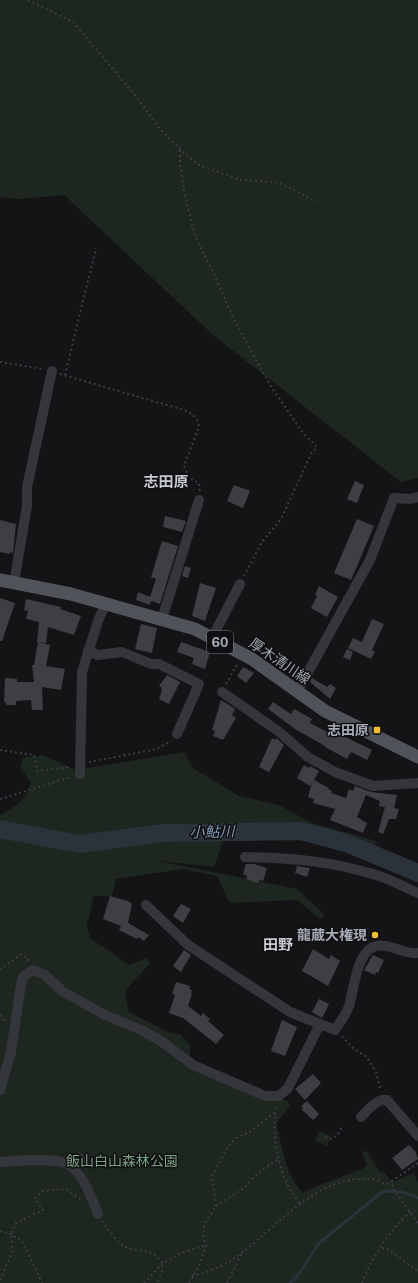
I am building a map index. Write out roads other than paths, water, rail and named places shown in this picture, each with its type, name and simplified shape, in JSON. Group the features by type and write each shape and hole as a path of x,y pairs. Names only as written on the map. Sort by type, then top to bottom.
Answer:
{"main road":[{"name":"厚木清川線","path":"0,580 56,590 194,629 242,654 325,711 418,757"}],"street":[{"path":"14,583 26,506 27,487 52,371"},
{"path":"297,692 370,560 394,498 410,499 418,497"},
{"path":"162,619 199,500"},
{"path":"212,638 240,584"},
{"path":"80,774 82,672 88,651 106,603"},
{"path":"88,651 98,655 122,652 151,664 159,664 199,684 177,734"},
{"path":"222,692 278,731 308,757 335,772 374,786 418,783"},
{"path":"245,857 293,858 323,862 377,875 418,893"},
{"path":"146,905 188,945 290,1012 335,1030 346,1015 357,973 364,956 373,947 384,946 411,954 418,954"},
{"path":"0,1090 11,1052 21,984 28,973 37,971 62,991 105,1015 141,1030 161,1041 193,1065 266,1096 279,1096 288,1088 320,1024"},
{"path":"361,1117 377,1102 383,1099 387,1100 398,1109 417,1132"},
{"path":"0,1162 53,1161 67,1163 75,1169 82,1180 96,1210"}],"waterway":[{"name":"小鮎川","path":"0,829 79,844 164,833 301,831 346,843 418,873"},
{"path":"290,1283 300,1273 318,1244 382,1192 401,1192 418,1198"}],"place":[{"name":"志田原","path":"377,730"},
{"name":"龍蔵大権現","path":"375,935"}],"district":[{"name":"志田原","path":"166,482"},
{"name":"田野","path":"278,945"}],"park label":[{"name":"飯山白山森林公園","path":"122,1161"}]}
